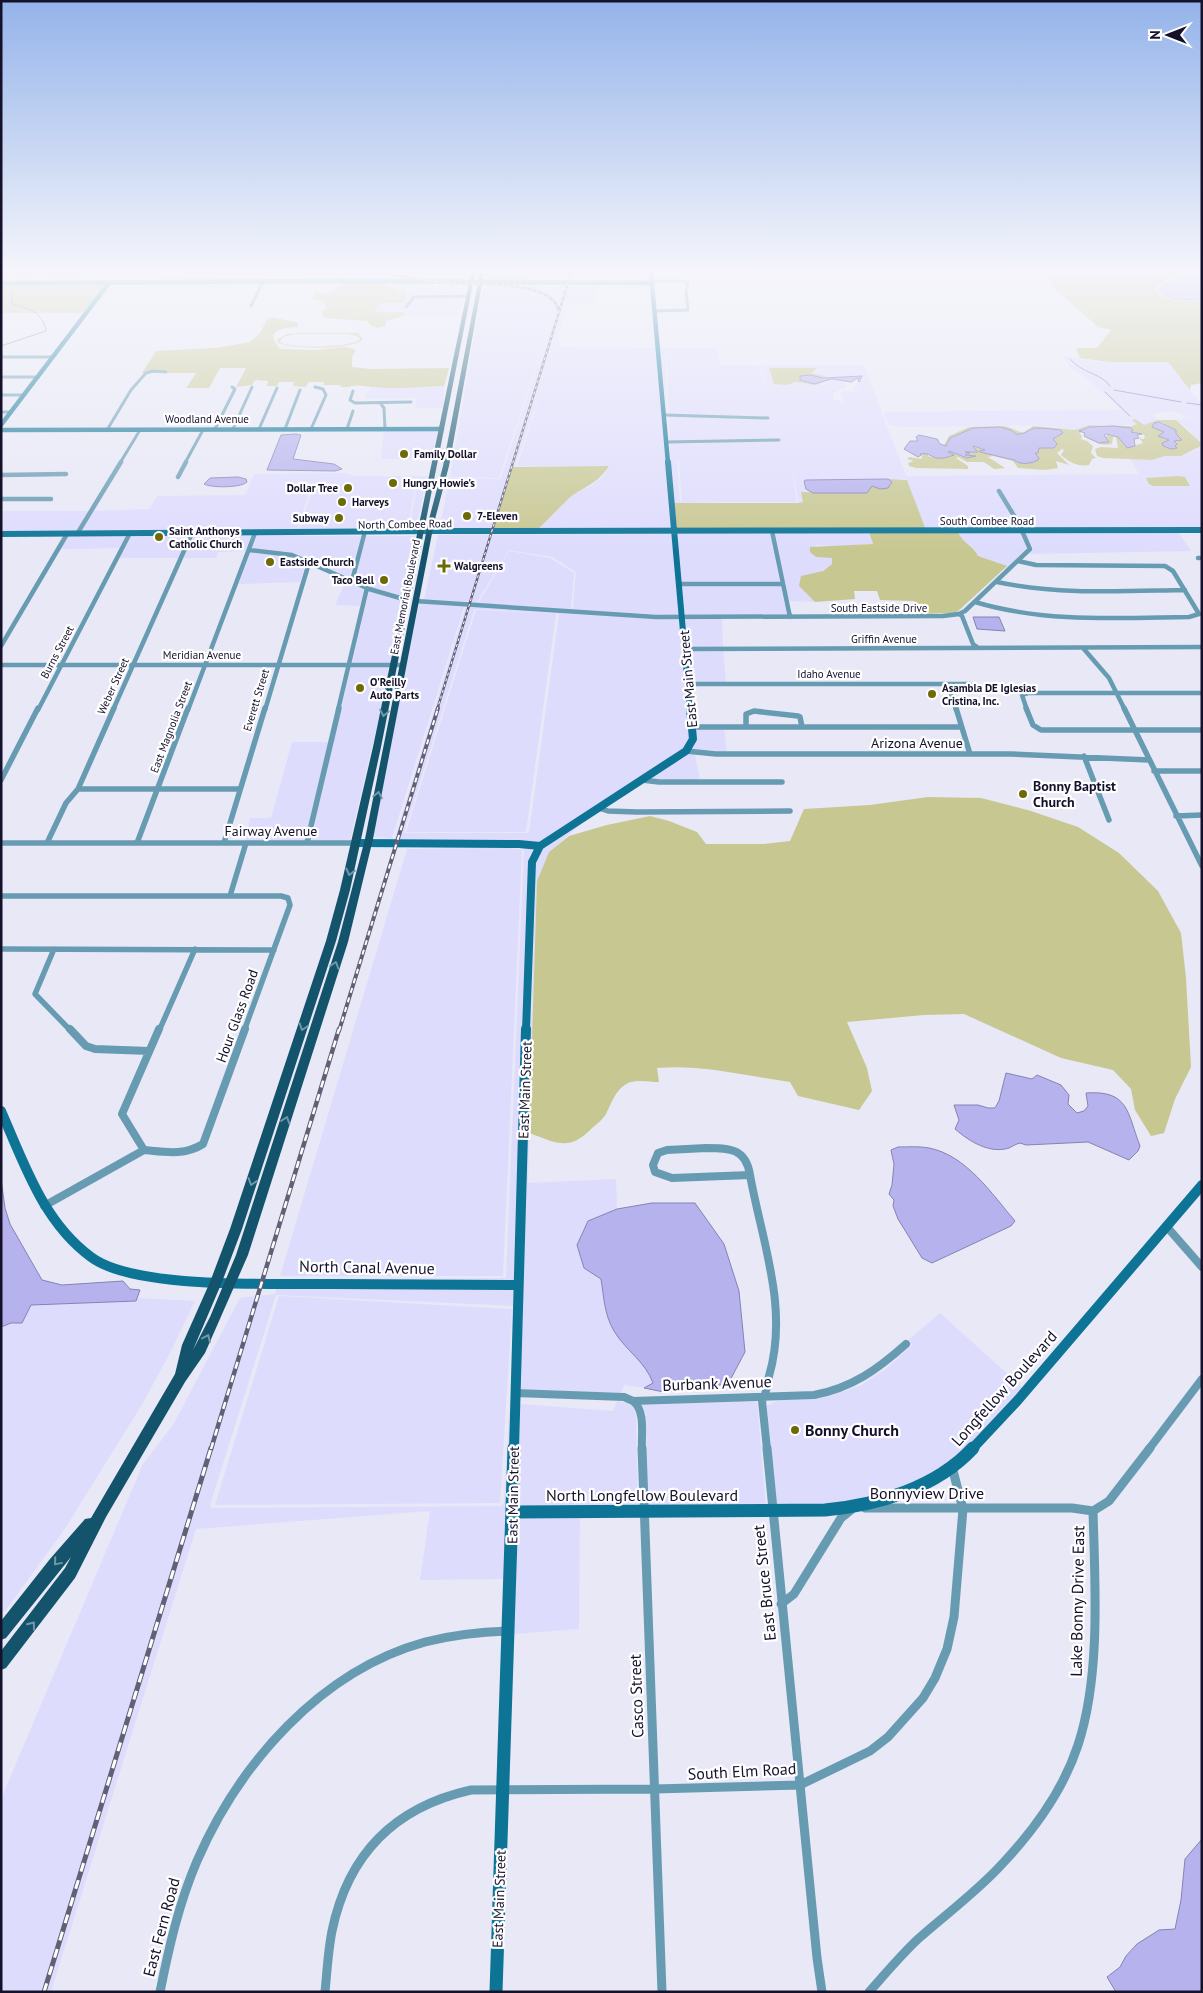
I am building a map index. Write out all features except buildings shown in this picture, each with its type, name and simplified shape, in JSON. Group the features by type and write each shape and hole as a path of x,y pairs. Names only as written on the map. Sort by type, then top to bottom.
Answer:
{"main road":[{"path":"1,425 46,366"},
{"name":"East Memorial Boulevard","path":"398,665 410,626 429,532 443,482 465,366"},
{"name":"East Main Street","path":"659,366 693,727 693,739 686,751"},
{"name":"East Memorial Boulevard","path":"398,665 407,600 420,532 455,367"},
{"path":"450,445 447,434 442,429 450,425 455,417"},
{"name":"Woodland Avenue","path":"1,430 385,429"},
{"path":"436,462 440,470 438,479 443,482"},
{"name":"South Combee Road","path":"674,532 1202,530"},
{"name":"North Combee Road","path":"255,533 364,535 420,532"},
{"name":"North Combee Road","path":"2,535 674,532"},
{"path":"407,600 410,604 410,626"},
{"path":"1,1663 70,1573 101,1512 180,1378 202,1349 232,1283 343,942 398,665"},
{"path":"540,846 686,751"},
{"path":"180,1378 188,1345 216,1282 287,1076 362,843"},
{"name":"Fairway Avenue","path":"362,843 519,844 540,846"},
{"name":"East Main Street","path":"496,1992 513,1512 518,1285 532,862 540,846"},
{"path":"331,942 343,942"},
{"path":"287,1076 300,1077"},
{"name":"North Canal Avenue","path":"1,1111 44,1206 68,1239 93,1259 113,1268 152,1278 232,1283 518,1285"},
{"name":"Longfellow Boulevard","path":"772,1511 855,1508 907,1491 960,1462 997,1423 1202,1185"},
{"name":"North Longfellow Boulevard","path":"513,1512 772,1511"},
{"path":"1,1633 55,1564 101,1512"}],"street":[{"path":"107,430 131,390 146,373 153,371 166,372"},
{"path":"1,377 38,377"},
{"path":"215,430 235,389 232,386"},
{"path":"233,430 252,387"},
{"path":"311,429 326,395 323,389 315,387"},
{"path":"259,429 277,388"},
{"path":"285,429 300,390"},
{"path":"353,391 350,400 352,402 381,404 411,402"},
{"path":"1,395 23,395"},
{"path":"381,404 384,408 385,429"},
{"path":"347,429 352,411"},
{"path":"1,412 11,412"},
{"path":"664,415 768,418"},
{"name":"Woodland Avenue","path":"385,429 442,429"},
{"path":"77,534 140,430"},
{"path":"178,477 203,430"},
{"path":"666,442 779,440"},
{"path":"1,474 66,474"},
{"path":"977,647 973,644 962,616 959,614 997,582 1030,549 999,491"},
{"path":"1,499 51,499"},
{"path":"772,531 790,617"},
{"name":"Burns Street","path":"1,780 130,533"},
{"name":"Weber Street","path":"47,843 66,803 78,789 192,533"},
{"name":"East Magnolia Street","path":"137,843 255,533"},
{"path":"1,646 67,534"},
{"path":"352,581 364,535"},
{"path":"248,550 284,553 367,588 394,598 407,600"},
{"path":"974,602 1010,612 1049,617 1198,616 1200,614 1173,570 1168,567 1160,565 1036,565 1018,562"},
{"name":"Everett Street","path":"224,843 276,665 309,563"},
{"path":"997,582 1024,588 1048,590 1185,590"},
{"path":"679,584 783,584"},
{"path":"307,843 367,588"},
{"name":"South Eastside Drive","path":"415,601 683,617 943,616 959,614"},
{"name":"Griffin Avenue","path":"685,649 1202,647"},
{"path":"1083,648 1106,674 1202,866"},
{"name":"Meridian Avenue","path":"1,665 398,665"},
{"name":"Idaho Avenue","path":"689,684 970,684"},
{"path":"948,684 970,754"},
{"path":"1202,693 1033,693 1025,694 1022,698 1034,727 1042,730 1202,730"},
{"path":"746,727 746,714 754,711 798,716 800,717 802,727"},
{"path":"693,727 961,727"},
{"name":"Arizona Avenue","path":"686,751 716,754 1084,756 1148,760"},
{"path":"1084,756 1109,820"},
{"path":"1154,771 1202,771"},
{"path":"642,780 658,782 782,782"},
{"path":"78,789 240,789"},
{"path":"599,808 608,811 637,812 790,811"},
{"path":"1176,816 1202,815"},
{"name":"Fairway Avenue","path":"1,843 362,843"},
{"path":"230,896 246,843"},
{"name":"Hour Glass Road","path":"1,896 281,896 288,898 290,905 203,1144 192,1152 172,1153 144,1150"},
{"path":"1,949 274,950"},
{"path":"54,949 35,994 86,1046 95,1049 149,1051"},
{"path":"44,1206 144,1150 122,1114 195,949"},
{"name":"East Bruce Street","path":"750,1175 662,1176 655,1172 653,1165 654,1158 658,1153 667,1150 732,1149 742,1154 747,1161 750,1175 753,1198 774,1287 777,1317 773,1361 766,1395 762,1401 822,1992"},
{"path":"1167,1227 1202,1267"},
{"name":"Burbank Avenue","path":"515,1393 624,1397 633,1401 766,1395 812,1395 842,1389 869,1376 906,1344"},
{"name":"Lake Bonny Drive East","path":"868,1992 916,1941 1003,1864 1026,1838 1045,1811 1064,1777 1078,1745 1092,1667 1095,1598 1093,1511 1109,1501 1202,1379"},
{"name":"Casco Street","path":"633,1401 641,1414 643,1512 662,1992"},
{"name":"South Elm Road","path":"325,1992 331,1934 337,1910 352,1874 375,1841 396,1821 423,1803 459,1791 800,1785 870,1751 888,1737 923,1698 947,1650 954,1617 963,1510 952,1467"},
{"name":"Bonnyview Drive","path":"782,1604 794,1594 841,1518 855,1508 963,1510 1072,1508 1093,1511"},
{"name":"East Fern Road","path":"160,1992 166,1955 175,1919 189,1877 210,1831 234,1789 267,1746 315,1700 369,1665 424,1642 481,1632 508,1630"}],"shaded area":[{"path":"469,366 536,366 499,478 450,477"},
{"path":"537,366 658,366 672,529 537,530 572,495 592,485 603,476 610,466 517,466 545,383 515,466 517,467 512,467 491,530 439,530 450,478 501,478"},
{"path":"662,366 666,366 667,414"},
{"path":"667,366 759,366 765,386 761,366 864,366 906,476 1139,474 1130,459 1152,460 1165,456 1181,456 1201,446 1187,428 1176,420 1187,417 1174,411 1152,414 1158,420 1148,425 1090,425 1075,430 1035,425 904,427 889,425 884,412 1122,410 1083,375 1072,370 1069,366 1171,366 1202,405 1202,529 1024,530 1001,490 997,490 1019,530 926,530 905,479 806,480 804,481 806,489 811,492 801,492 803,502 799,502 793,476 797,502 682,502 679,461 677,462 680,502 724,503 674,503 670,453","holes":["810,372 820,376 849,378 861,376 854,389 860,392 844,391 840,394 844,402 833,399 833,393 846,387 845,383 832,380 813,389 824,383 816,385 795,382 774,384"]},
{"path":"810,375 824,378 862,376 859,382 858,378 851,382 832,379 814,384 800,380 800,376"},
{"path":"444,386 443,408 415,408 416,398 364,399 370,388"},
{"path":"1159,422 1176,430 1176,434 1182,440 1174,441 1177,444 1175,446 1177,448 1171,449 1163,446 1162,443 1169,440 1158,436 1164,432 1152,427 1154,423"},
{"path":"1113,426 1131,428 1133,430 1131,432 1142,434 1137,435 1139,438 1134,439 1135,446 1127,448 1118,437 1106,434 1104,435 1109,442 1099,443 1084,436 1085,433 1079,431 1089,427"},
{"path":"1000,427 1011,430 1016,434 1022,434 1036,428 1061,430 1063,433 1053,439 1057,444 1054,448 1039,448 1038,453 1035,453 1039,458 1038,460 1029,463 1019,463 1014,460 980,452 985,450 974,446 978,452 965,452 970,453 965,455 976,456 967,458 949,451 954,455 938,458 927,454 920,454 918,457 904,449 910,441 918,441 916,437 919,435 937,439 940,444 946,446 950,438 973,428"},
{"path":"384,430 439,430 431,460 381,459"},
{"path":"281,435 301,435 293,459 334,464 342,469 335,471 267,470"},
{"path":"344,473 356,476 427,476 416,530 80,533 93,511 149,509 157,496 245,495 254,474","holes":["418,478 409,529 407,530 297,530 309,493 335,479 311,493 299,529 407,529"]},
{"path":"238,477 246,479 247,482 226,487 204,484 210,478"},
{"path":"888,479 892,482 888,488 880,489 872,486 867,493 813,493 806,489 804,481 806,480"},
{"path":"1,511 88,511 75,533 1,533"},
{"path":"1178,531 1191,551 1029,554 1033,549 1025,532"},
{"path":"770,532 780,583 682,583 677,534"},
{"path":"775,532 869,532 873,544 815,545 832,558 832,564 799,586 815,602 789,601"},
{"path":"958,532 1020,532 1028,549 1005,569 1006,566 978,556 974,549 962,541"},
{"path":"127,534 119,548 60,549 68,535"},
{"path":"132,534 189,534 179,558 119,558"},
{"path":"194,534 252,534 245,551 218,552 216,558 184,558"},
{"path":"257,534 361,536 350,578 293,554 251,549"},
{"path":"672,534 680,616 424,600 438,535","holes":["509,550 552,557 576,572 573,608 477,602"]},
{"path":"366,536 415,536 403,598 383,593 354,580"},
{"path":"251,551 290,556 306,563 300,582 238,584"},
{"path":"509,551 550,558 574,573 571,608 479,602"},
{"path":"340,577 364,589 360,606 335,605 346,581"},
{"path":"682,585 781,585 787,615 685,616"},
{"path":"369,591 402,600 390,664 352,664"},
{"path":"419,603 464,607 392,838 373,837"},
{"path":"466,606 680,618 690,738 684,749 539,844 392,842 382,839 395,838","holes":["474,610 559,614 529,833 404,833"]},
{"path":"476,610 556,614 526,832 406,832"},
{"path":"973,617 999,617 1005,631 977,629"},
{"path":"685,618 722,619 723,647 688,648"},
{"path":"688,650 723,650 726,683 691,683"},
{"path":"351,667 389,667 382,704 350,841 311,841"},
{"path":"724,728 727,752 690,750 696,739 696,729"},
{"path":"292,742 329,742 305,842 245,841 250,818 271,818"},
{"path":"687,753 707,755 695,755 700,780 647,779"},
{"path":"589,817 549,852 537,881 528,1183 616,1179 617,1209 588,1221 584,1268 601,1279 605,1312 615,1332 648,1370 654,1384 644,1388 624,1385 621,1393 520,1390 536,862 543,847"},
{"path":"511,848 522,850 503,1276 280,1276 407,849"},
{"path":"522,848 535,848 530,854 529,862 514,1281 279,1279 506,1278 524,849"},
{"path":"1006,1073 1032,1079 1037,1075 1061,1085 1069,1095 1068,1104 1077,1113 1084,1111 1088,1106 1086,1093 1111,1095 1119,1099 1129,1113 1140,1146 1138,1151 1129,1160 1088,1142 1026,1145 1020,1143 1002,1149 980,1146 955,1129 959,1120 954,1105 978,1105 995,1108 999,1101"},
{"path":"898,1147 929,1148 955,1159 977,1177 1015,1221 1011,1226 932,1263 922,1258 898,1219 893,1206 894,1200 889,1194 894,1164 891,1150"},
{"path":"1,1179 5,1208 10,1224 42,1280 62,1285 123,1281 130,1289 140,1290 136,1301 31,1305 22,1323 11,1323 1,1327"},
{"path":"652,1203 695,1203 724,1244 739,1291 745,1352 728,1384 664,1392 644,1388 653,1383 650,1375 614,1331 608,1318 601,1279 584,1268 577,1245 588,1221 617,1209"},
{"path":"277,1286 514,1288 513,1306 276,1295 210,1505 211,1508 501,1506 504,1503 510,1397 505,1579 420,1580 430,1511 196,1529 51,1992 1,1992 1,1799 143,1464 173,1425 240,1298 275,1294"},
{"path":"279,1296 512,1309 500,1503 215,1505"},
{"path":"138,1298 195,1301 143,1403 64,1530 5,1611 1,1611 1,1327 11,1323 22,1323 31,1305 136,1301"},
{"path":"940,1313 1022,1387 976,1438 939,1469 904,1487 853,1503 776,1507 767,1406 779,1400 827,1397 860,1386 886,1369 912,1345 907,1341"},
{"path":"754,1399 757,1401 766,1507 648,1508 646,1414 642,1405"},
{"path":"617,1401 633,1406 636,1414 638,1508 518,1508 520,1404 613,1411"},
{"path":"580,1516 579,1629 514,1634 518,1517"},
{"path":"1202,1839 1202,1992 1116,1992 1107,1977 1120,1967 1126,1956 1137,1944 1159,1930 1175,1929 1181,1900 1185,1859"}],"green space":[{"path":"146,366 352,366 371,369 449,368 444,386 393,388 358,385 340,387 341,385 323,385 324,382 308,382 306,387 293,386 294,382 279,382 277,386 267,386 268,381 255,380 252,385 236,387 246,368 220,368 209,388 186,388 196,373 142,373"},
{"path":"1171,366 1202,366 1202,383 1191,385 1190,390"},
{"path":"769,368 817,368 811,373 828,377 800,376 801,381 814,384 827,381 816,385 795,382 787,385 774,384"},
{"path":"1135,419 1144,425 1158,420 1176,420 1200,442 1201,446 1181,456 1165,456 1152,460 1103,458 1097,456 1095,449 1101,447 1118,448 1116,437 1121,439 1127,448 1143,443 1139,438 1144,439 1145,436 1130,432 1131,428 1091,426 1079,433 1082,436 1081,439 1093,446 1091,453 1096,458 1092,459 1089,465 1077,465 1070,462 1061,455 1064,450 1062,449 1057,453 1069,465 1056,461 1058,468 1046,470 1018,468 1013,461 993,456 988,457 1005,468 994,469 984,462 967,462 958,457 956,458 968,466 968,469 916,468 909,466 908,463 914,461 907,459 909,457 922,459 921,454 944,458 953,455 949,451 964,457 974,457 965,454 970,454 966,451 977,452 972,446 974,446 985,451 980,452 1014,460 1017,463 1035,462 1039,458 1035,453 1039,448 1054,448 1057,444 1053,439 1063,433 1061,430 1033,429 1020,435 1000,427 972,429 953,436 946,446 944,445 949,436 969,427 1005,426 1023,433 1033,426 1075,430 1090,425 1132,426 1137,424 1132,420","holes":["1161,422 1176,430 1176,434 1181,439 1174,441 1175,446 1171,449 1163,446 1169,440 1164,439 1161,434 1165,433 1152,426 1154,423"]},
{"path":"1108,435 1116,437 1113,437 1112,444 1104,445 1084,437 1104,443 1109,441 1105,437"},
{"path":"609,466 597,479 569,498 537,530 491,530 512,467"},
{"path":"1185,477 1190,486 1153,486 1149,484 1146,478"},
{"path":"888,479 907,480 926,530 677,529 674,503 797,503 803,502 801,492 867,493 872,486 877,487 892,482"},
{"path":"869,532 958,532 978,556 1007,566 956,613 919,614 914,601 880,600 877,591 854,591 855,599 815,602 799,586 801,576 823,571 832,564 832,558 816,557 810,552 810,547 873,544"},
{"path":"928,797 981,798 1031,811 1078,827 1119,853 1158,891 1181,933 1186,978 1191,1067 1175,1099 1164,1133 1151,1136 1135,1110 1131,1089 1113,1070 1061,1058 964,1014 924,1015 847,1022 867,1068 872,1091 859,1110 798,1096 790,1082 707,1069 657,1068 659,1082 635,1081 628,1083 614,1097 603,1118 584,1136 569,1143 562,1143 529,1133 537,881 549,852 569,836 607,825 650,816 697,832 706,844 764,844 790,841 804,809 870,805"}],"waterway":[{"path":"1078,366 1107,382 1110,386"},
{"path":"1114,390 1181,402"},
{"path":"1105,392 1130,416"},
{"path":"1187,403 1202,405"}],"railway":[{"path":"437,710 542,366"},
{"path":"339,1031 438,708"},
{"path":"211,1449 339,1029"},
{"path":"44,1992 211,1448"}],"place":[{"name":"Family Dollar","path":"404,454"},
{"name":"Hungry Howie's","path":"393,483"},
{"name":"Dollar Tree","path":"348,488"},
{"name":"Harveys","path":"342,502"},
{"name":"7-Eleven","path":"467,516"},
{"name":"Subway","path":"339,518"},
{"name":"Saint Anthonys Catholic Church","path":"159,537"},
{"name":"Eastside Church","path":"270,562"},
{"name":"Walgreens","path":"444,566"},
{"name":"Taco Bell","path":"384,580"},
{"name":"O'Reilly Auto Parts","path":"360,688"},
{"name":"Asambla DE Iglesias Cristina, Inc.","path":"932,694"},
{"name":"Bonny Baptist Church","path":"1023,794"},
{"name":"Bonny Church","path":"795,1430"}]}
